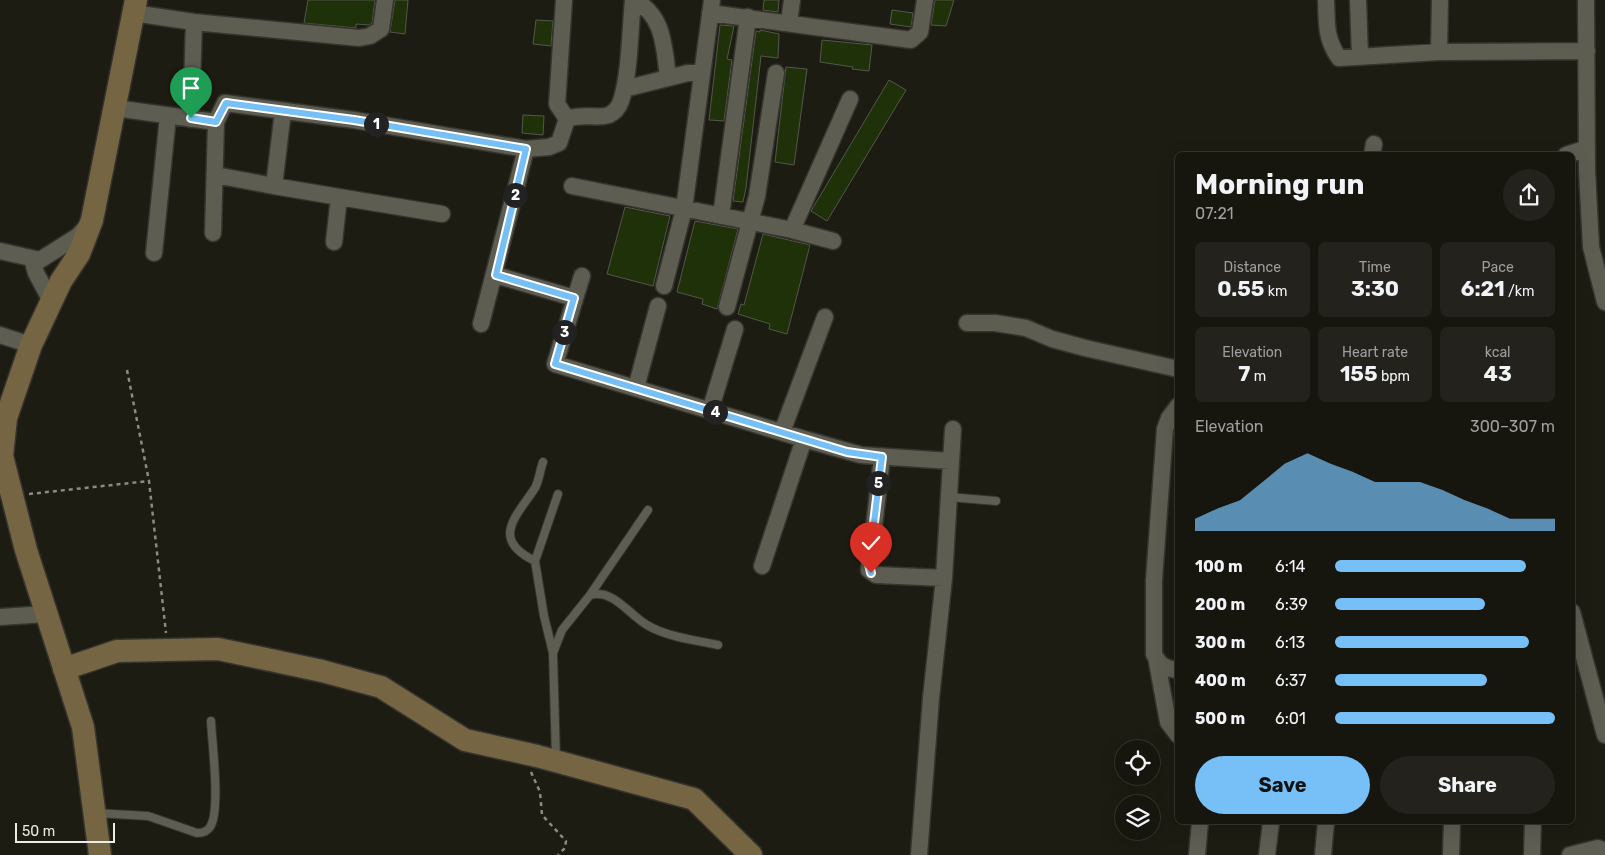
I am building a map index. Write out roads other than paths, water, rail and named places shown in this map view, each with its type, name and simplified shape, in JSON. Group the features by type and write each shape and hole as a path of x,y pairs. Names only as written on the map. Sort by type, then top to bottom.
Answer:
{"street":[{"path":"100,855 83,727 26,550 1,457 6,418 31,345 83,237 115,108 134,6 194,22 359,38 370,36 381,29 385,0"},
{"path":"564,0 557,104 567,119"},
{"path":"567,119 579,115 610,114 619,106 624,89 633,0 647,8 659,24 668,77"},
{"path":"789,23 792,0"},
{"path":"664,286 684,209 711,7 748,17 910,40 920,32 925,0"},
{"path":"1326,0 1326,30 1331,46 1339,58 1440,52 1587,51"},
{"path":"1358,0 1360,56"},
{"path":"1440,0 1440,52"},
{"path":"1586,0 1587,148 1591,247 1605,302 1605,311"},
{"path":"721,216 748,17"},
{"path":"191,118 194,22"},
{"path":"624,89 668,77 688,73 702,73"},
{"path":"727,307 750,222 776,73"},
{"path":"792,230 850,100"},
{"path":"213,233 216,122 226,103 354,120 526,149 549,147 559,143 567,119"},
{"path":"115,108 216,122"},
{"path":"274,186 284,111"},
{"path":"154,253 168,116"},
{"path":"1575,152 1587,148"},
{"path":"482,324 496,275 526,149"},
{"path":"215,176 442,214"},
{"path":"572,186 792,230 833,241"},
{"path":"334,242 339,197"},
{"path":"0,251 40,258 83,237"},
{"path":"40,258 36,273 51,301"},
{"path":"496,275 574,298"},
{"path":"582,276 555,364 847,452 882,457 950,461"},
{"path":"636,388 658,306"},
{"path":"782,432 825,317"},
{"path":"967,323 995,323 1026,328 1052,339 1085,348 1175,368"},
{"path":"710,410 734,329"},
{"path":"0,335 31,345"},
{"path":"1175,410 1169,418 1164,436 1154,580 1154,654 1158,662 1168,722 1175,731"},
{"path":"919,855 931,698 944,578 953,429"},
{"path":"762,566 804,439"},
{"path":"882,457 869,570 876,575 944,578"},
{"path":"0,617 46,614"},
{"path":"1575,636 1605,735"},
{"path":"64,668 118,651 218,649 322,671 382,687 465,740 556,761 694,799 751,855"},
{"path":"1158,662 1168,669 1175,670"},
{"path":"1197,855 1200,824"},
{"path":"1267,855 1271,824"},
{"path":"1323,855 1326,824"},
{"path":"1451,855 1452,824"},
{"path":"1532,855 1533,824"},
{"path":"1570,855 1598,848 1605,851"}],"lane":[{"path":"535,561 522,554 510,541 510,530 515,514 537,486 543,462"},
{"path":"556,761 553,652 544,616 535,561 558,494"},
{"path":"949,497 996,501"},
{"path":"553,652 562,630 590,596 648,510"},
{"path":"590,596 596,594 612,598 646,625 658,630 718,645"},
{"path":"94,813 148,816 197,833 204,833 210,828 216,807 211,721"}]}
